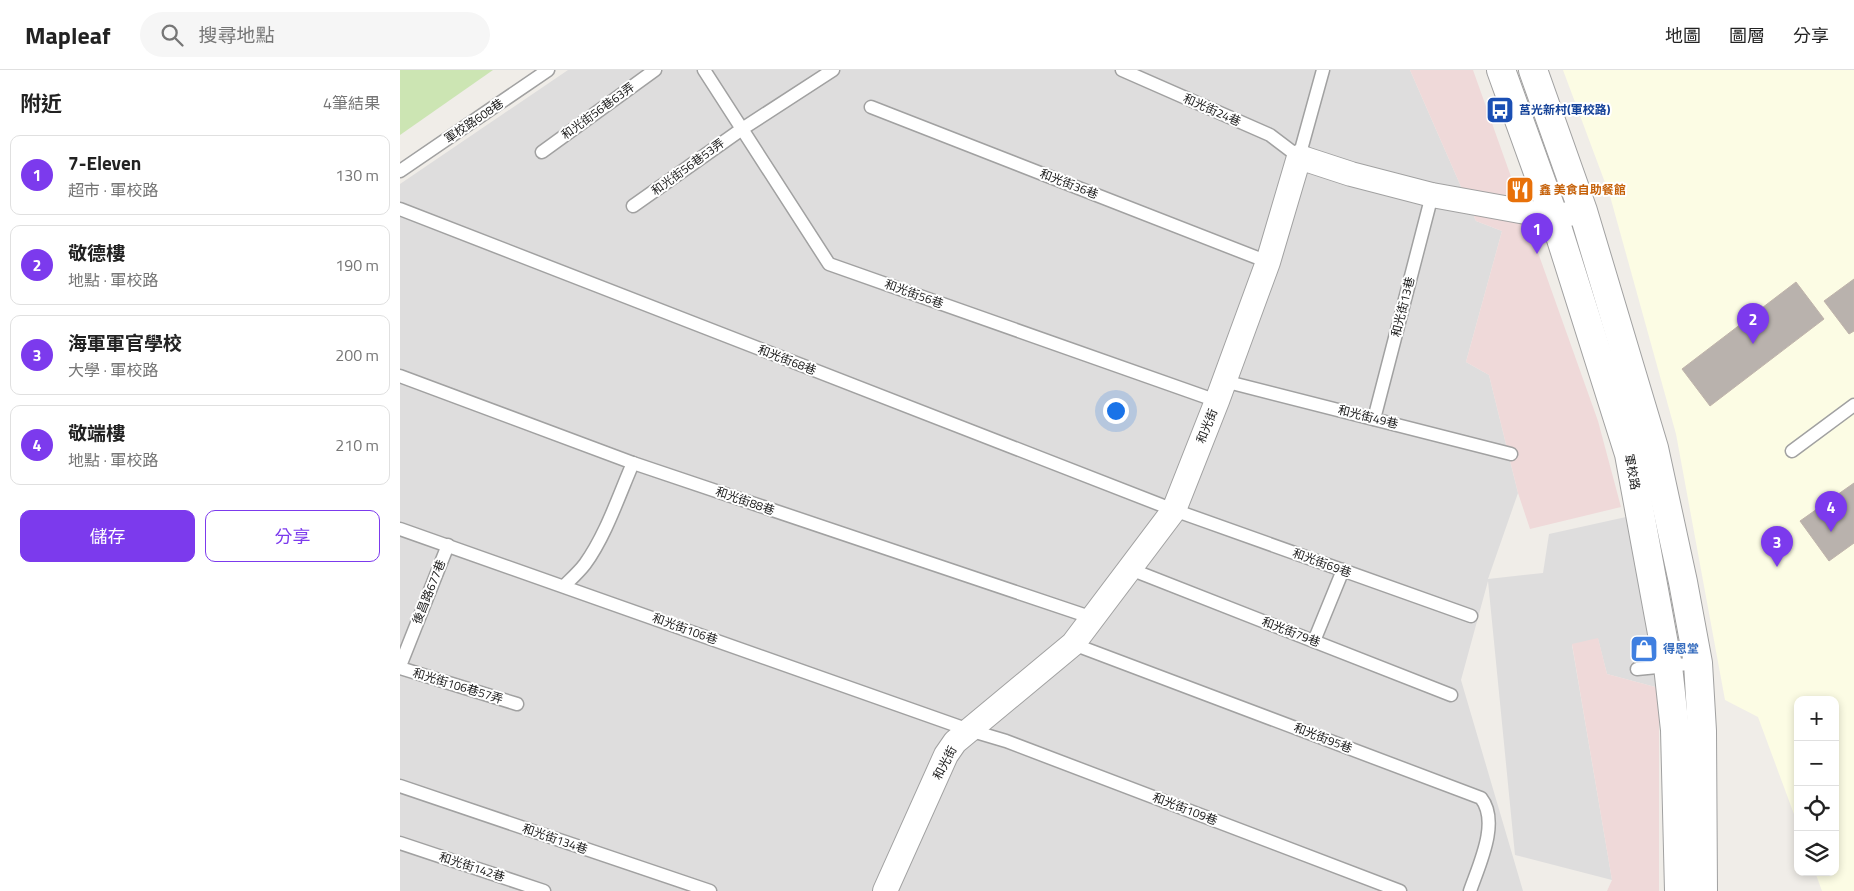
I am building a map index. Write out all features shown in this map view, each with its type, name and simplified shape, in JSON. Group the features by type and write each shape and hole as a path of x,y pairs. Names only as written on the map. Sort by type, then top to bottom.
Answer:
{"street":[{"name":"軍校路","path":"1501,70 1554,217 1629,454 1668,666 1675,730 1679,891"},
{"path":"1533,70 1584,211 1654,448 1683,582 1698,663 1702,731 1703,891"},
{"path":"1299,157 1351,174 1432,195 1554,217 1584,211"},
{"name":"和光街","path":"885,891 946,755 955,742 1073,644 1174,510 1268,262 1299,157"}],"lane":[{"name":"軍校路608巷","path":"400,171 548,70"},
{"name":"和光街56巷63弄","path":"542,152 655,70"},
{"name":"和光街56巷","path":"704,70 829,264 1220,391"},
{"name":"和光街56巷53弄","path":"633,206 742,129 833,70"},
{"name":"和光街24巷","path":"1122,70 1270,136 1299,157"},
{"path":"1299,157 1323,70"},
{"name":"和光街36巷","path":"871,107 1268,262"},
{"name":"和光街13巷","path":"1374,419 1432,195"},
{"name":"和光街68巷","path":"400,210 1174,510"},
{"name":"和光街88巷","path":"400,376 633,463 1093,618"},
{"name":"和光街49巷","path":"1220,391 1374,419 1511,454"},
{"path":"1792,451 1854,405"},
{"path":"564,586 585,563 607,523 633,463"},
{"name":"和光街69巷","path":"1174,510 1471,616"},
{"name":"和光街106巷","path":"400,529 969,730"},
{"name":"後昌路677巷","path":"400,667 448,545"},
{"name":"和光街79巷","path":"1130,569 1451,695"},
{"path":"1314,641 1343,570"},
{"name":"和光街95巷","path":"1073,644 1481,798 1487,805 1489,829 1470,891"},
{"path":"1637,669 1698,663"},
{"name":"和光街106巷57弄","path":"400,667 517,704"},
{"name":"和光街109巷","path":"969,730 1006,741 1400,891"},
{"name":"和光街134巷","path":"400,786 710,891"},
{"name":"和光街142巷","path":"400,843 544,891"}],"shaded area":[{"path":"568,70 1410,70 1476,221 1502,231 1466,362 1489,375 1518,493 1488,579 1543,573 1549,534 1626,517 1659,688 1607,674 1598,639 1572,645 1612,880 1515,855 1488,581 1461,680 1523,891 400,891 400,184"},
{"path":"1410,70 1473,70 1598,421 1621,507 1530,529 1518,493 1489,375 1466,362 1502,231 1476,221"},
{"path":"1563,70 1854,70 1854,891 1822,891 1816,876 1839,876 1839,696 1794,696 1794,814 1758,717 1725,700 1676,434 1610,196"},
{"path":"1598,638 1607,674 1659,688 1659,891 1607,891 1612,880 1572,644"}],"green space":[{"path":"400,70 493,70 400,135"}],"building":[{"path":"1854,279 1854,331 1849,334 1824,301"},
{"path":"1796,282 1824,319 1710,406 1682,369"},
{"path":"1854,483 1854,543 1829,561 1800,521"}],"place":[{"name":"莒光新村(軍校路)","path":"1500,110"},
{"name":"鑫 美食自助餐館","path":"1520,190"},
{"name":"7-Eleven","path":"1537,254"},
{"name":"敬德樓","path":"1753,344"},
{"name":"敬端樓","path":"1831,532"},
{"name":"海軍軍官學校","path":"1777,567"},
{"name":"得恩堂","path":"1644,649"}]}
